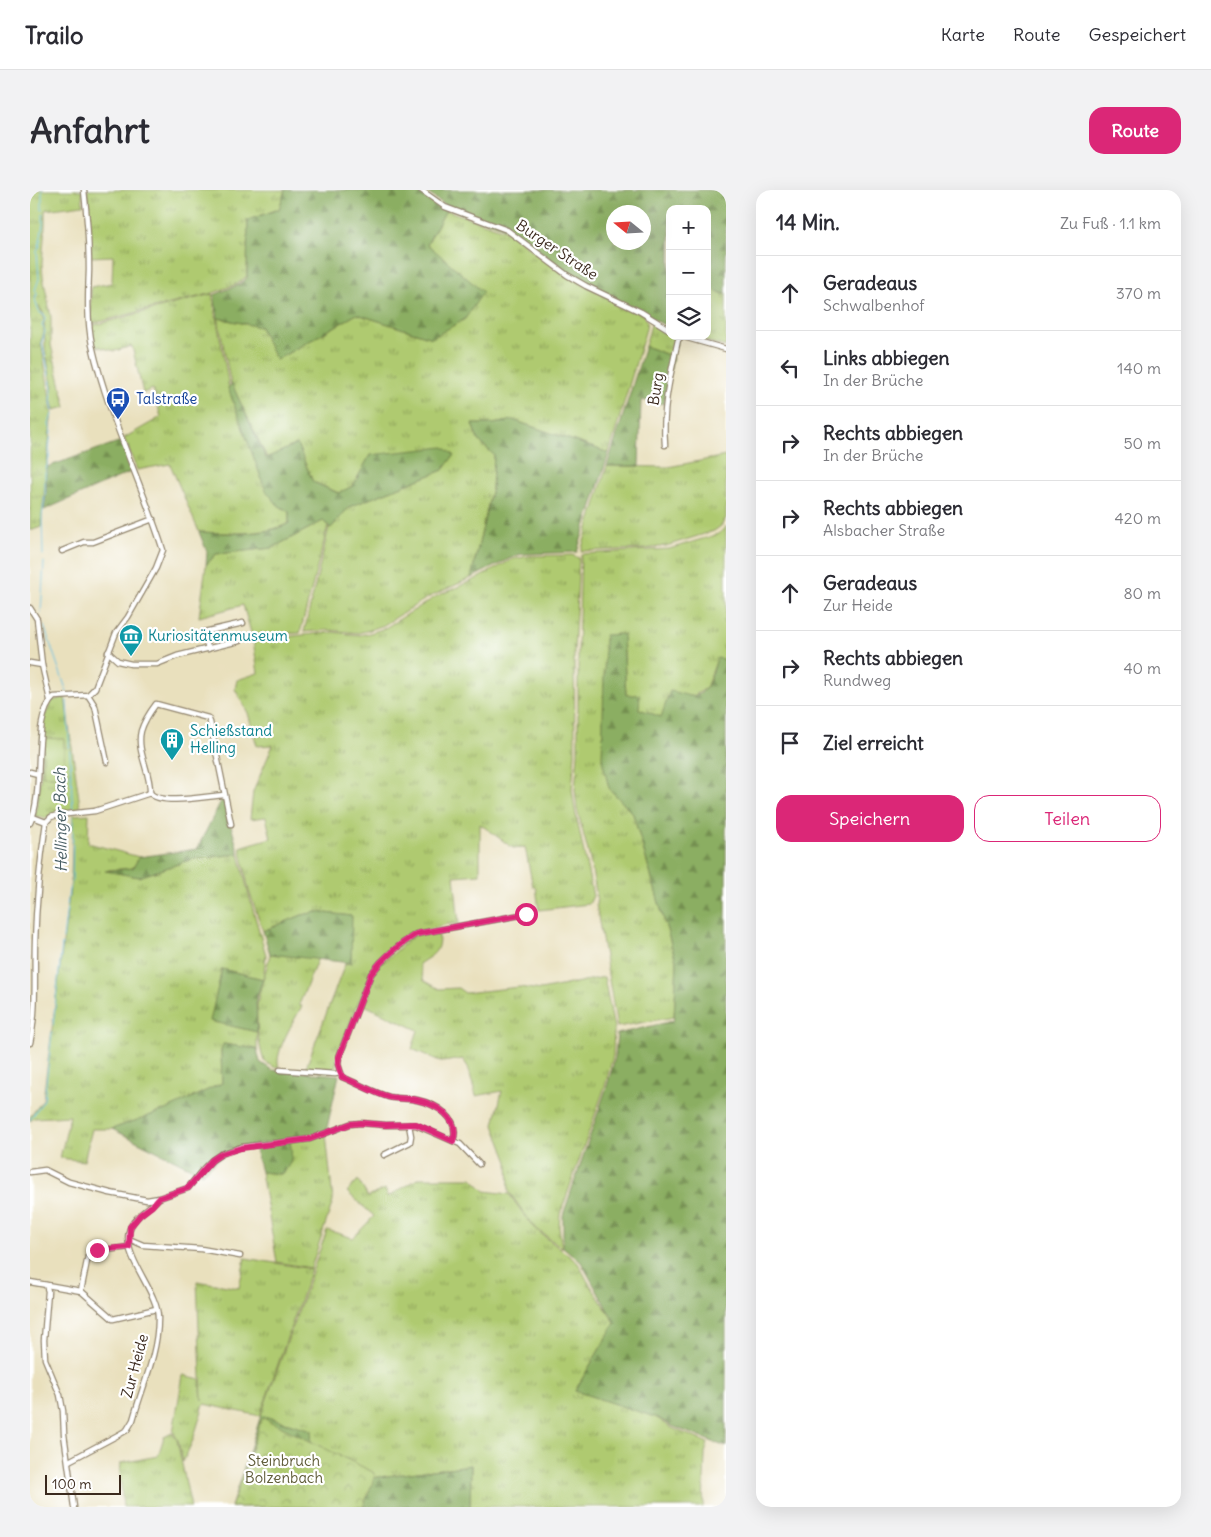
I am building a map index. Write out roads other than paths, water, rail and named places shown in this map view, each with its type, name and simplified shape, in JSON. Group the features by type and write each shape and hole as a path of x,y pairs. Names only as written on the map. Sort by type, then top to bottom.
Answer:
{"street":[{"path":"30,823 33,817 38,774 39,722 43,712 54,697 88,695 95,688 116,633 128,617 163,550 110,408 92,346 88,319 88,257 84,190"},
{"name":"Burger Straße","path":"421,190 445,207 507,230 567,275 641,312 666,328"},
{"name":"Burg","path":"665,446 665,397 678,340"},
{"name":"Burg","path":"692,340 726,349"},
{"path":"62,551 84,542 93,542 153,519"},
{"path":"30,608 37,619 42,665 50,700"},
{"path":"208,649 204,632 243,623"},
{"path":"108,652 118,661 131,664 157,664 177,656 239,641"},
{"path":"30,663 42,665"},
{"path":"88,695 95,706 107,762"},
{"path":"224,795 174,799 152,796 150,793 149,777 141,753 140,732 146,718 156,704 208,718 231,824"},
{"path":"30,772 38,774"},
{"path":"30,1043 34,1019 38,880 46,822 51,817 108,807 150,793"},
{"path":"33,817 46,822"},
{"path":"453,1141 456,1133 454,1122 441,1110 418,1100 388,1096 342,1077 338,1064 339,1057 371,974 376,967 409,938 416,934 526,914"},
{"path":"280,1070 341,1073"},
{"path":"30,1172 45,1170 69,1182 147,1200 188,1188 212,1160 221,1154 241,1148 310,1139 350,1124 416,1124 466,1149 479,1164"},
{"path":"384,1155 410,1142 409,1125"},
{"name":"Zur Heide","path":"69,1461 127,1430 134,1420 155,1350 158,1318 153,1298 131,1256 129,1247 130,1227 159,1198"},
{"path":"129,1239 143,1245 201,1249 240,1256"},
{"path":"81,1291 88,1256 92,1252 129,1247"},
{"path":"30,1282 81,1291 113,1319 156,1309"},
{"path":"46,1285 48,1291 44,1340 45,1359 60,1395 74,1507"}],"waterway":[{"name":"Hellinger Bach","path":"42,190 42,210"},
{"name":"Hellinger Bach","path":"43,214 43,224 37,251 39,279 35,290 37,294 35,300 39,312 44,315 45,319 42,325 45,331 42,342 52,389 51,401 53,411 49,424 51,431 50,454 45,473 42,517 43,555"},
{"name":"Hellinger Bach","path":"41,613 44,562"},
{"name":"Hellinger Bach","path":"44,626 67,692"},
{"name":"Hellinger Bach","path":"67,701 73,812"},
{"name":"Hellinger Bach","path":"63,939 69,890 72,882 73,816"},
{"name":"Hellinger Bach","path":"53,1025 62,944"},
{"name":"Hellinger Bach","path":"30,1120 44,1100 52,1032"}],"place":[{"name":"Talstraße","path":"118,420"},
{"name":"Kuriositätenmuseum","path":"131,657"},
{"name":"Schießstand Helling","path":"172,761"}],"park label":[{"name":"Steinbruch Bolzenbach","path":"284,1470"}]}
